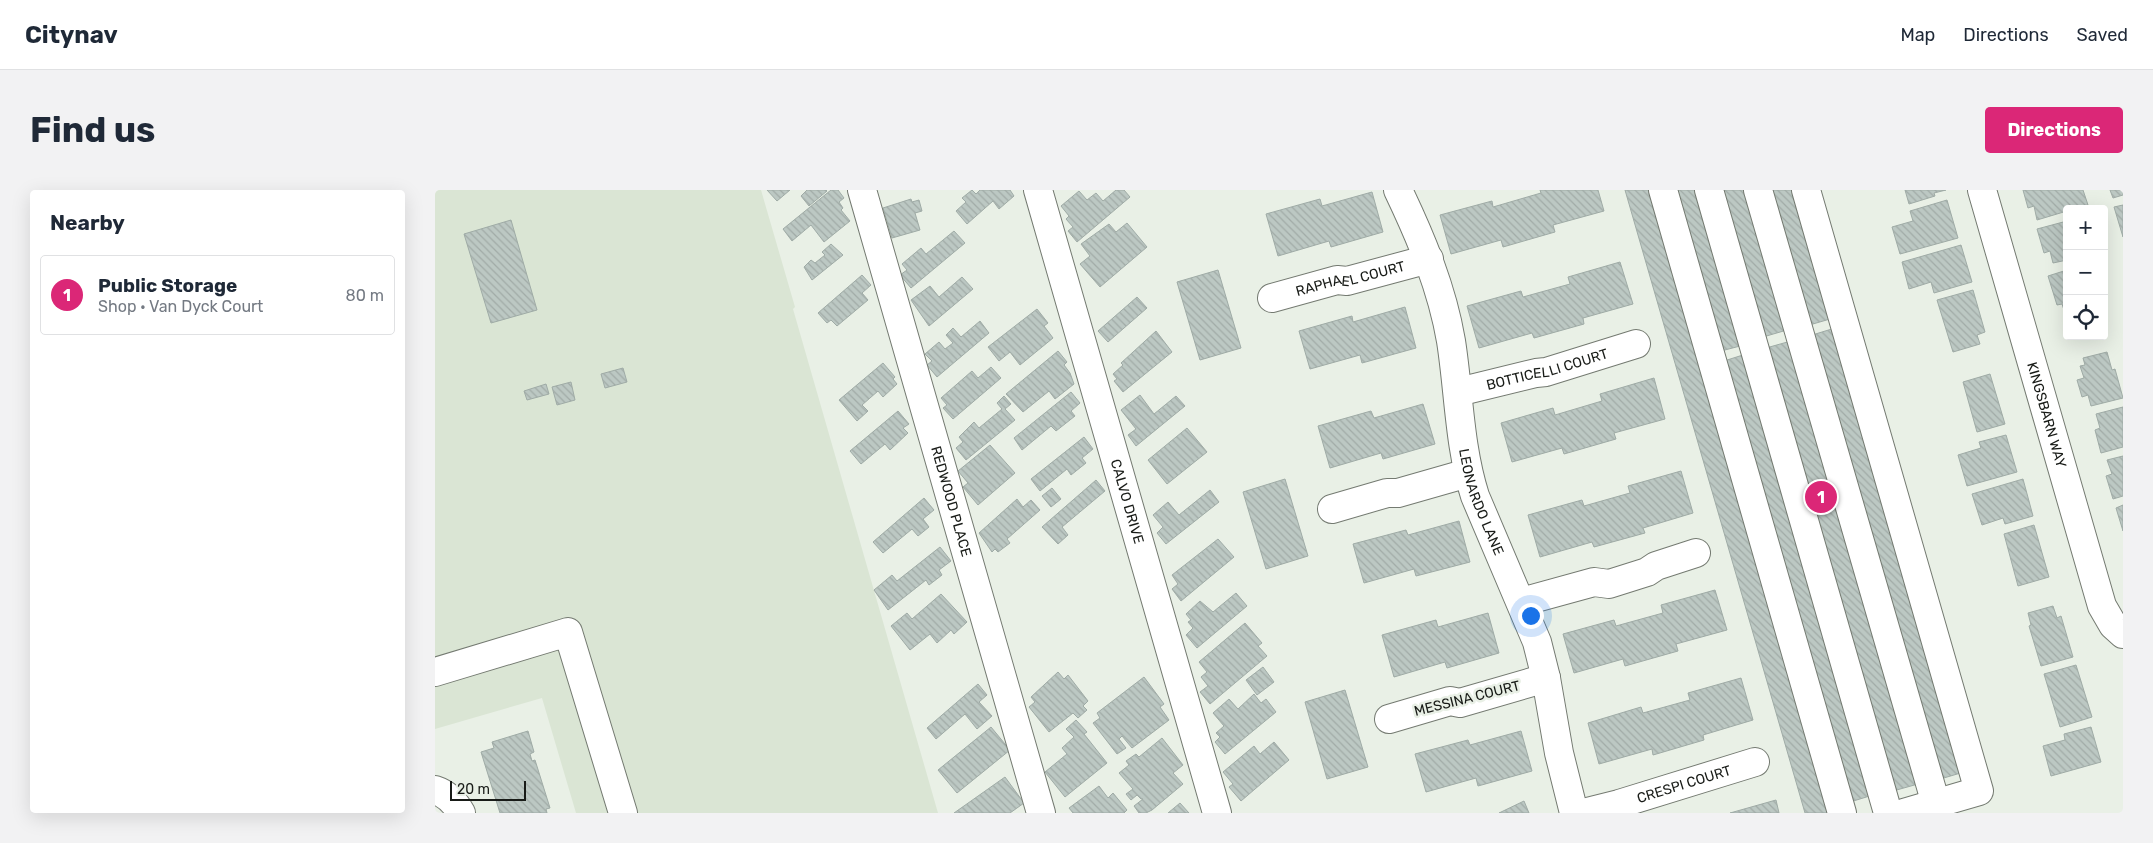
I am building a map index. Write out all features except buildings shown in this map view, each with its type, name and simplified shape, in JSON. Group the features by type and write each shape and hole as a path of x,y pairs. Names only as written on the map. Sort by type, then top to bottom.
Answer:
{"street":[{"name":"REDWOOD PLACE","path":"862,190 1041,813"},
{"name":"CALVO DRIVE","path":"1038,190 1217,813"},
{"name":"LEONARDO LANE","path":"1398,190 1429,259 1443,303 1451,340 1468,474 1475,496 1537,642 1546,678 1559,753 1574,813"},
{"path":"1663,190 1842,813"},
{"path":"1709,190 1888,813"},
{"path":"1758,190 1936,804"},
{"path":"1806,190 1979,791 1904,813"},
{"name":"KINGSBARN WAY","path":"1982,190 2102,606 2113,625 2123,634"},
{"name":"RAPHAEL COURT","path":"1272,298 1337,280 1347,282 1429,259"},
{"name":"BOTTICELLI COURT","path":"1457,392 1546,372 1636,344"},
{"path":"1332,509 1387,493 1398,493 1468,474"},
{"path":"1521,602 1594,582 1609,584 1696,553"},
{"path":"435,672 569,632 623,813"},
{"name":"MESSINA COURT","path":"1389,719 1450,701 1460,703 1546,678"},
{"name":"CRESPI COURT","path":"1583,813 1619,804 1755,762"},
{"path":"436,790 456,804 461,813"}],"shaded area":[{"path":"435,190 761,190 795,307 793,309 938,813 576,813 542,698 435,729"}],"place":[{"name":"Public Storage","path":"1821,497"}]}
